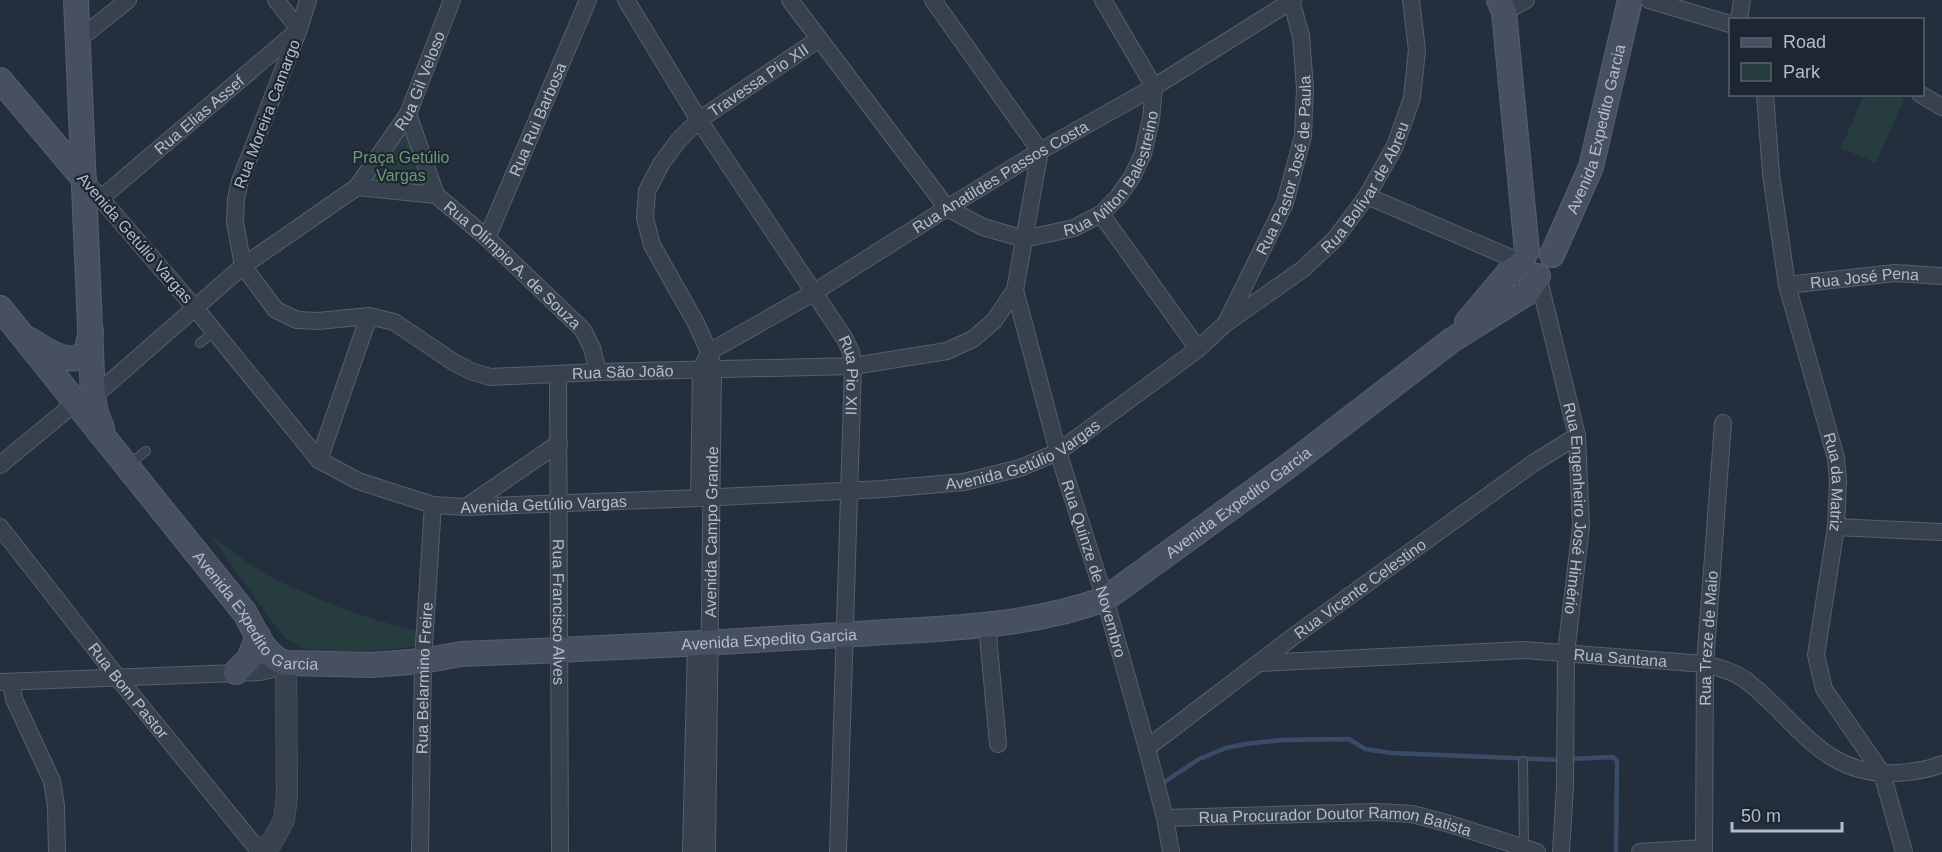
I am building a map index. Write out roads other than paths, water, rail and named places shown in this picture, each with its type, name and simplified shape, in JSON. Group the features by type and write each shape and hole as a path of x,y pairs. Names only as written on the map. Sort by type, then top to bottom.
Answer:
{"main road":[{"path":"76,0 91,329 84,400"},
{"name":"Avenida Expedito Garcia","path":"0,308 18,332 84,400 108,441 137,458 245,613 268,651 283,662 358,666 423,661 461,654 703,643 987,625 1044,616 1105,599 1287,467 1452,340 1509,272 1529,263 1534,246 1541,246 1552,255 1591,167 1629,0"},
{"path":"1501,6 1529,263"},
{"name":"Avenida Getúlio Vargas","path":"2,88 84,179"},
{"path":"18,332 52,354 70,358 81,355 86,350 91,329"},
{"path":"236,672 249,659 258,636"}],"street":[{"path":"78,40 128,0"},
{"path":"276,0 299,29"},
{"name":"Rua Moreira Camargo","path":"243,266 235,222 240,181 308,0"},
{"name":"Rua Gil Veloso","path":"357,187 408,114 452,0"},
{"name":"Rua Rui Barbosa","path":"487,238 588,0"},
{"name":"Rua Pio XII","path":"626,0 699,120 851,352 854,366 838,852"},
{"path":"790,0 947,208"},
{"path":"933,0 1040,151"},
{"name":"Rua Nilton Balestreino","path":"947,208 983,227 1024,239 1074,228 1101,214 1118,197 1132,177 1143,154 1154,87 1103,0"},
{"name":"Rua Anatildes Passos Costa","path":"709,352 813,293 1040,151 1154,87 1292,0"},
{"name":"Rua Pastor José de Paula","path":"1225,324 1285,203 1303,136 1305,88 1303,57 1301,36 1292,0"},
{"name":"Rua Bolívar de Abreu","path":"1225,324 1303,268 1335,239 1367,196 1395,146 1412,98 1417,50 1411,0"},
{"path":"1501,6 1526,0"},
{"path":"1649,0 1729,23"},
{"path":"1739,18 1742,0"},
{"name":"Rua Elias Assef","path":"100,199 299,29"},
{"name":"Travessa Pio XII","path":"699,120 819,39"},
{"name":"Rua da Matriz","path":"1765,96 1771,174 1787,285 1836,458 1838,481 1836,527 1816,655 1824,689 1882,773 1904,852"},
{"path":"1923,96 1942,107"},
{"path":"408,114 436,195"},
{"path":"699,120 678,141 661,164 647,191 645,218 652,245 696,323 709,352"},
{"name":"Rua Quinze de Novembro","path":"1040,151 1015,290 1058,452 1105,599 1147,748 1171,852"},
{"name":"Avenida Getúlio Vargas","path":"84,179 196,309 319,460 358,482 433,505 465,507 706,498 964,482 1020,468 1058,452 1198,349 1225,324"},
{"path":"0,465 196,309 243,266 357,187"},
{"name":"Rua Olímpio A. de Souza","path":"357,187 436,195 487,238 583,330 592,348 598,372"},
{"path":"1367,196 1529,263"},
{"path":"1101,214 1198,349"},
{"name":"Rua Engenheiro José Himério","path":"1529,263 1577,436 1581,526 1566,653 1565,786 1561,852"},
{"name":"Rua São João","path":"243,266 276,310 297,320 318,321 369,316 394,322 455,363 490,377 854,366 947,351 973,339 994,321 1015,290"},
{"name":"Rua José Pena","path":"1787,285 1894,273 1942,276"},
{"path":"319,460 369,316"},
{"name":"Avenida Campo Grande","path":"699,850 709,352"},
{"name":"Rua Francisco Alves","path":"558,374 560,852"},
{"name":"Rua Treze de Maio","path":"1704,850 1705,664 1723,423"},
{"name":"Rua Vicente Celestino","path":"1147,748 1294,636 1532,464 1577,436"},
{"path":"465,507 559,443"},
{"name":"Rua Belarmino Freire","path":"420,852 423,661 433,505"},
{"name":"Rua Bom Pastor","path":"0,527 118,678 260,852"},
{"path":"1836,527 1942,532"},
{"path":"987,625 998,744"},
{"name":"Rua Santana","path":"1261,663 1524,650 1705,664 1726,669 1747,681 1820,749 1840,763 1862,771 1882,773 1913,771 1941,763"},
{"path":"57,852 56,806 52,782 5,682 269,670 283,662 287,795 284,820 273,842 260,852"},
{"name":"Rua Procurador Doutor Ramon Batista","path":"1165,818 1377,812 1412,814 1531,849"},
{"path":"1640,852 1704,850"}],"lane":[{"path":"200,343 214,332"},
{"path":"1523,761 1531,849"}],"waterway":[{"path":"1163,783 1199,759 1226,748 1282,740 1349,739 1365,749 1391,753 1561,760"},
{"path":"1569,759 1613,757 1617,761 1616,852"}],"park label":[{"name":"Praça Getúlio Vargas","path":"401,166"}]}
